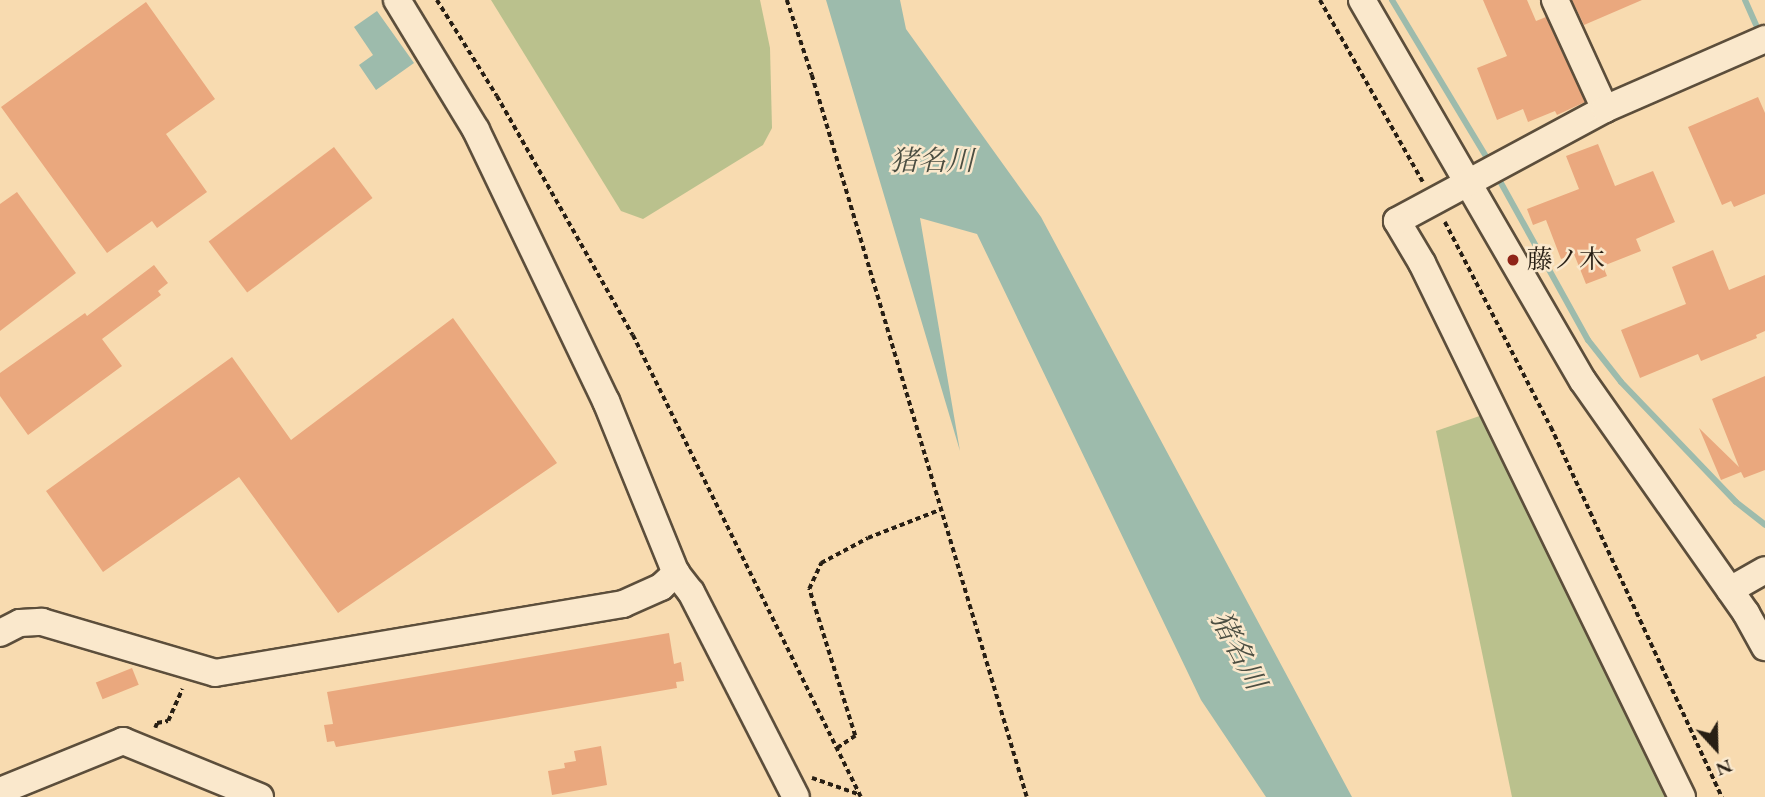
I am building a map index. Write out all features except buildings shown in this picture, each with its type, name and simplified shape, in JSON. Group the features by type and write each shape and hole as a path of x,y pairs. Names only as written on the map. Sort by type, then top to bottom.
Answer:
{"street":[{"path":"397,0 476,130 606,401 676,573 691,592 796,797"},
{"path":"1362,0 1583,381 1730,590 1765,647"},
{"path":"1555,0 1605,109"},
{"path":"1682,797 1422,263 1397,221 1605,109 1765,39"},
{"path":"1730,590 1765,570"},
{"path":"0,633 20,623 42,622 215,673 623,604 661,587 676,573"},
{"path":"0,791 124,741 260,797"}],"path":[{"path":"438,0 497,96 633,335 860,795"},
{"path":"787,0 812,75 1027,797"},
{"path":"1320,0 1434,201 1551,427 1723,797"},
{"path":"837,748 855,736 809,589 821,563 868,538 942,509"},
{"path":"145,750 157,723 168,721 191,667"},
{"path":"781,766 860,795"}],"green space":[{"path":"491,0 760,0 770,48 772,128 763,145 643,219 621,211"},
{"path":"1497,410 1672,797 1512,797 1436,431"}],"water":[{"name":"猪名川","path":"826,0 900,0 906,29 1041,217 1352,797 1266,797 1201,700 977,234 920,218 960,451"},
{"path":"377,11 414,63 376,90 359,65 373,55 354,27"}],"waterway":[{"path":"1392,0 1491,165"},
{"path":"1745,0 1756,25"},
{"path":"1496,174 1588,340 1621,382 1736,502 1765,525"}],"place":[{"name":"藤ノ木","path":"1513,260"}]}
